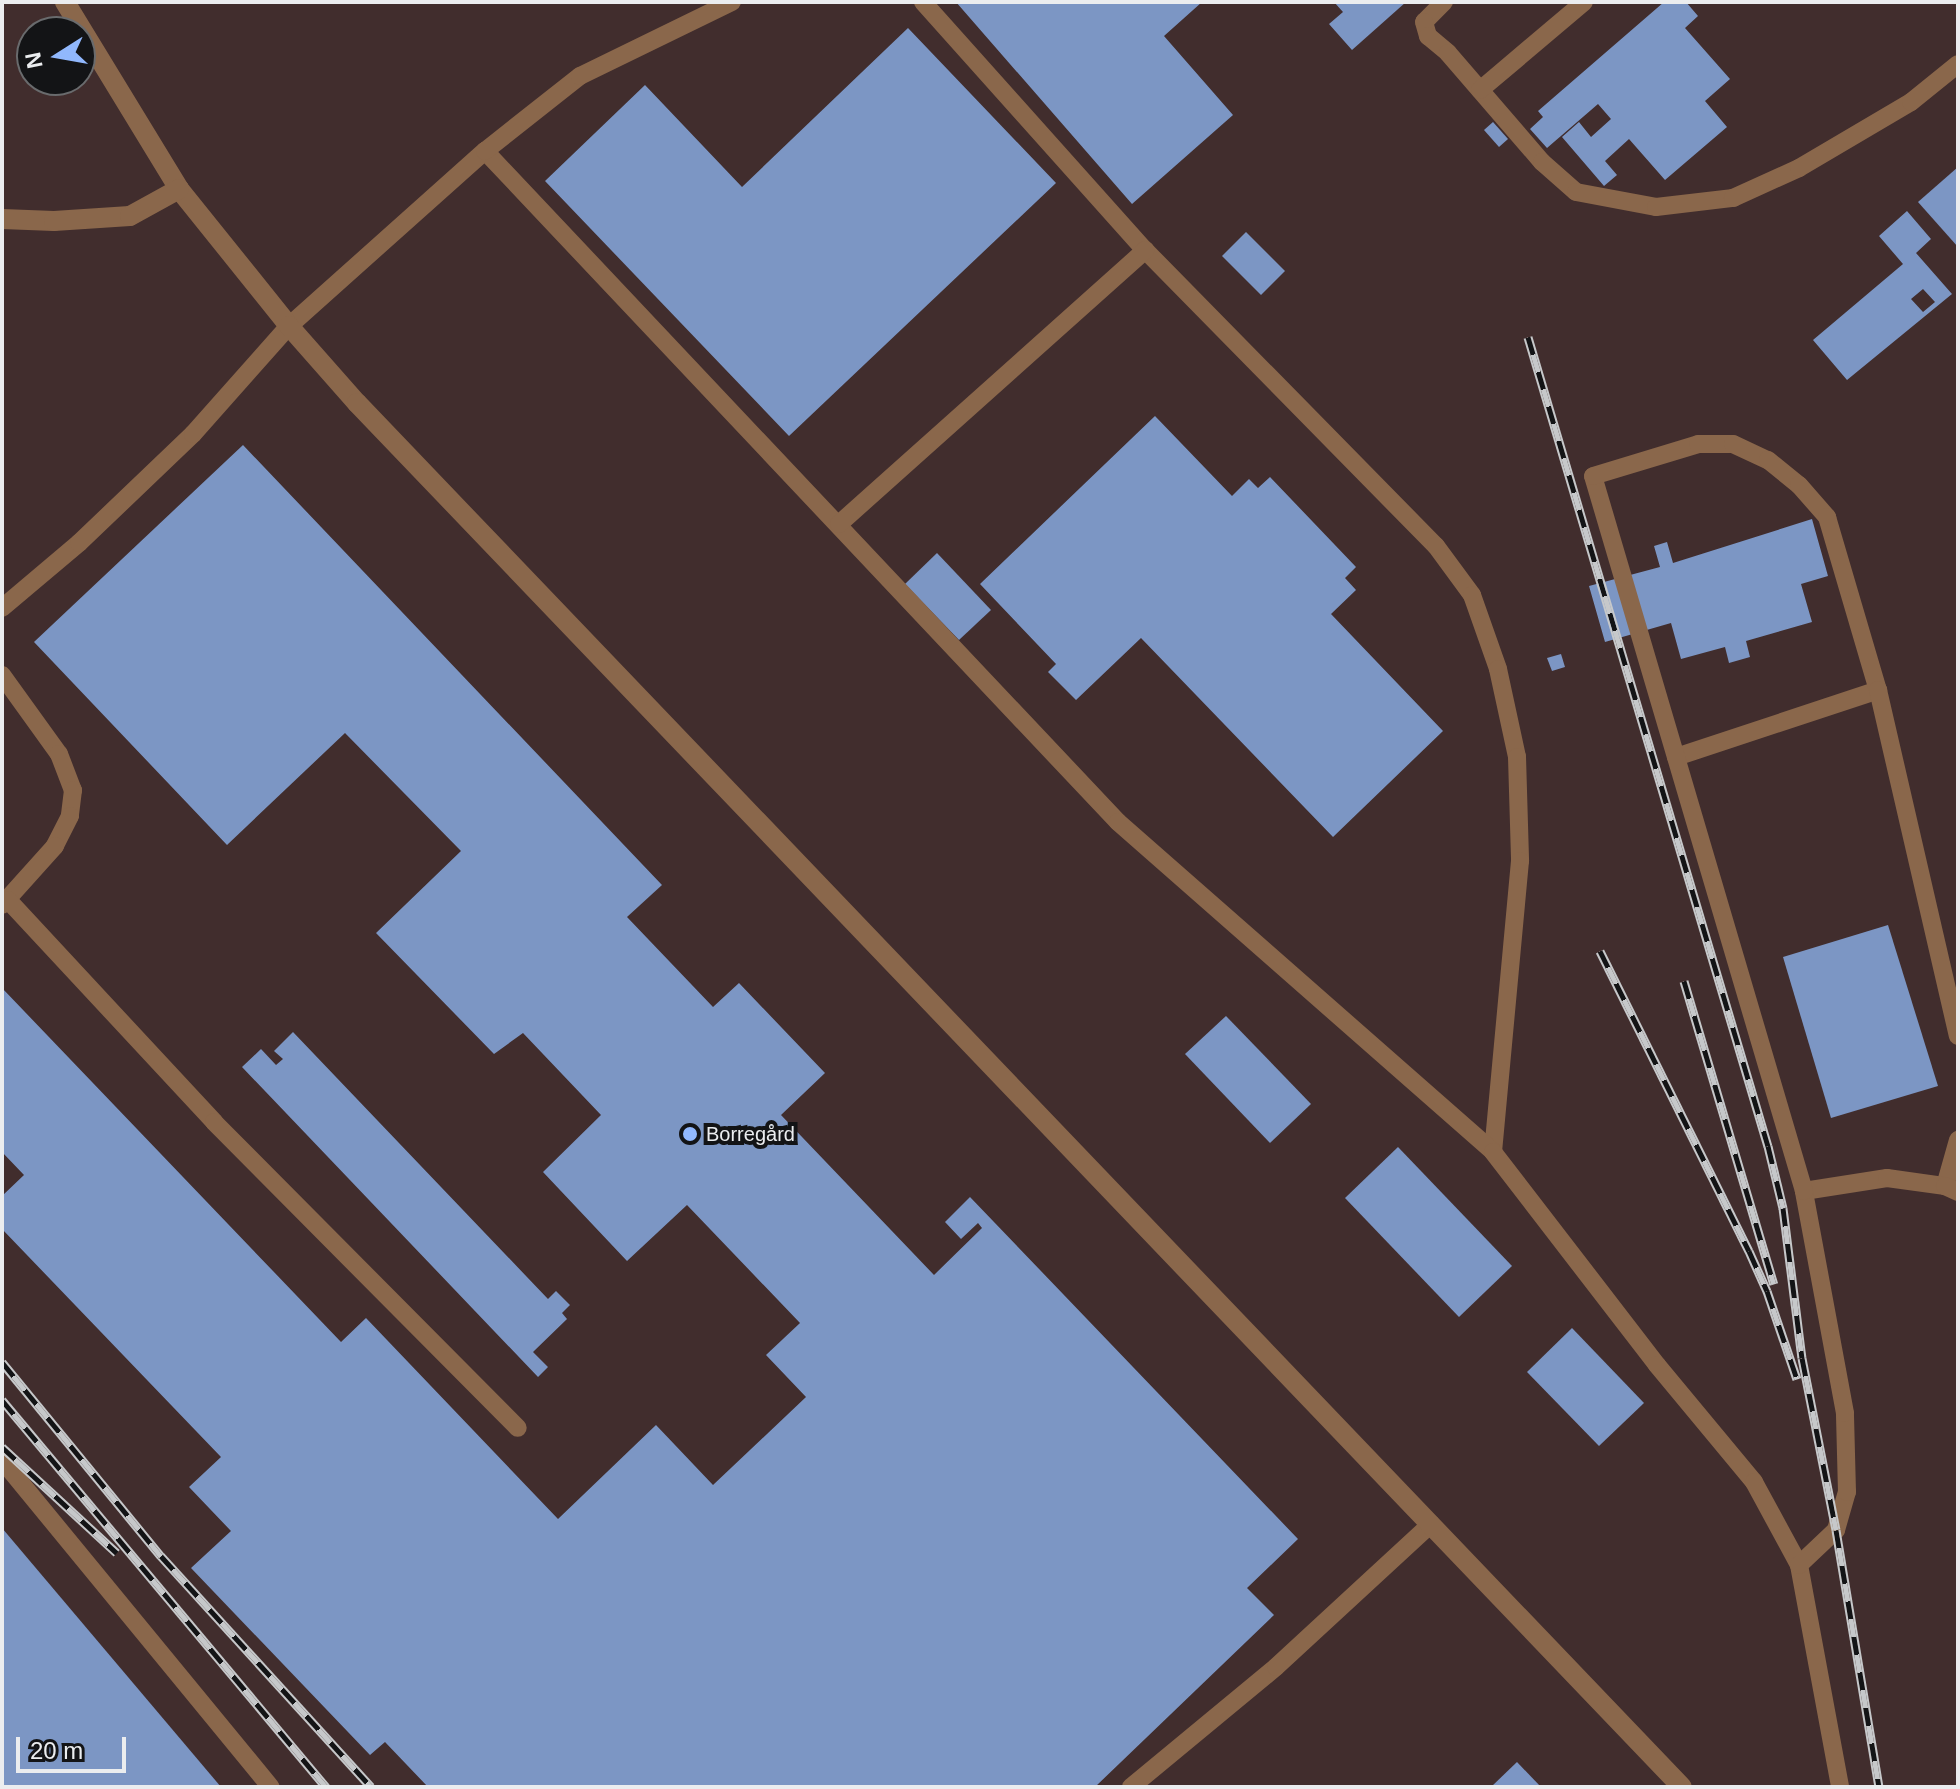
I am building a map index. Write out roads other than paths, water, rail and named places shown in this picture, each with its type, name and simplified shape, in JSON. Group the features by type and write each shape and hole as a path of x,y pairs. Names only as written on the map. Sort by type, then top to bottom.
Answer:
{"street":[{"path":"65,2 179,189 289,326 357,403 1682,1787"},
{"path":"2,219 54,221 130,216 179,189"}],"lane":[{"path":"2,608 79,543 193,434 289,326 485,151 580,76 732,2"},
{"path":"923,2 1145,250 1436,546 1472,595 1498,669 1517,771 1520,861 1493,1152"},
{"path":"1444,2 1428,16 1424,28 1542,162 1576,192 1665,208 1733,198 1799,168 1911,102 1958,64"},
{"path":"1480,90 1584,2"},
{"path":"485,151 1118,822 1493,1152 1657,1365 1754,1482 1799,1565 1840,1787"},
{"path":"839,524 1145,250"},
{"path":"1799,1565 1836,1530 1847,1492 1845,1413 1804,1191 1593,476 1698,444 1733,444 1768,460 1799,485 1827,517 1878,690 1958,1036"},
{"path":"2,675 59,754 73,790 70,816 55,846 5,902 214,1122 518,1428"},
{"path":"1676,757 1878,690"},
{"path":"1804,1191 1887,1178 1952,1189 1958,1140"},
{"path":"2,1460 271,1787"},
{"path":"1131,1787 1276,1667 1431,1524"}],"railway":[{"path":"1528,337 1768,1146 1783,1208 1802,1358 1836,1530 1879,1787"},
{"path":"1600,951 1749,1251 1767,1291 1797,1379"},
{"path":"1684,981 1774,1284"},
{"path":"2,1362 161,1556 371,1787"},
{"path":"2,1400 326,1787"},
{"path":"2,1447 117,1553"}],"place":[{"name":"Borregård","path":"690,1134"}]}
